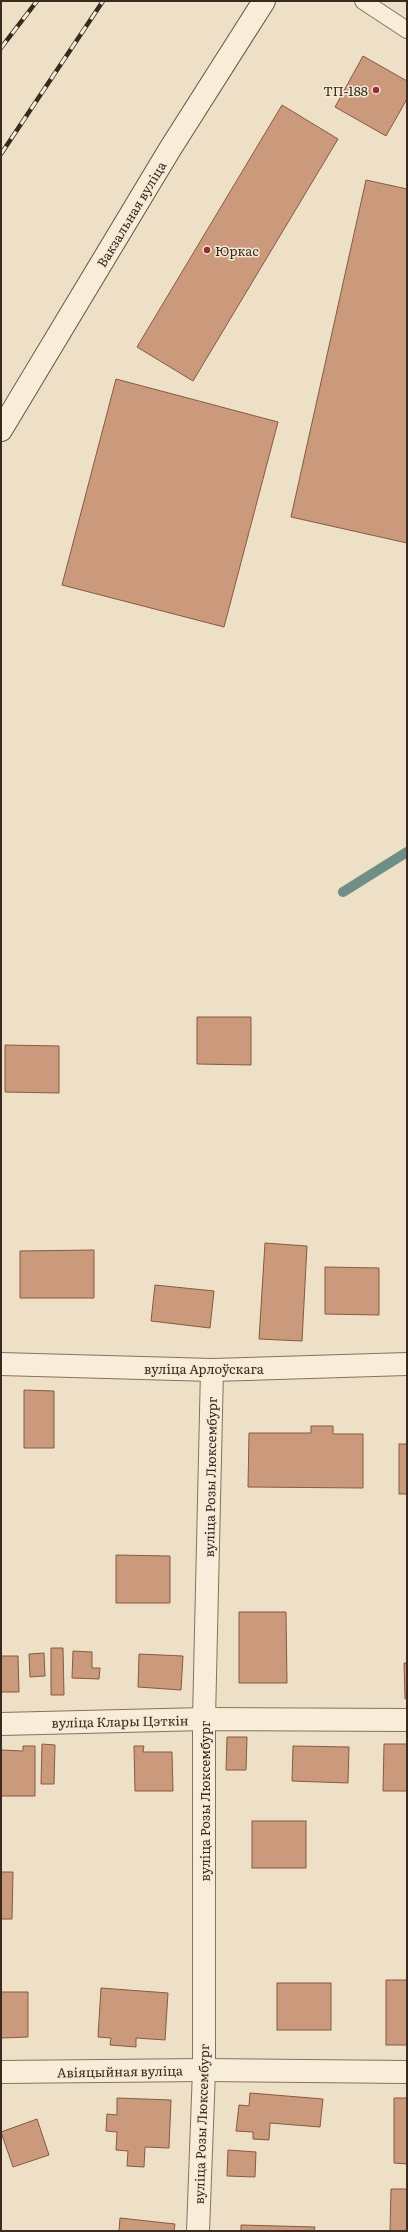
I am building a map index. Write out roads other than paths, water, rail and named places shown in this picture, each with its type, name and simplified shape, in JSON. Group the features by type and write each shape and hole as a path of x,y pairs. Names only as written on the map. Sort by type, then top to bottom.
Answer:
{"street":[{"name":"Вакзальная вуліца","path":"1,430 170,149 264,1"},
{"name":"вуліца Арлоўскага","path":"1,1364 212,1370 407,1364"},
{"name":"вуліца Розы Люксембург","path":"198,2231 204,2070 204,1720 212,1370"},
{"name":"вуліца Клары Цэткін","path":"1,1724 204,1720 407,1720"},
{"name":"Авіяцыйная вуліца","path":"1,2072 204,2070 407,2072"}],"lane":[{"path":"363,1 407,30"}],"waterway":[{"path":"343,892 407,852"}],"railway":[{"path":"1,48 37,1"},
{"path":"1,154 103,1"}],"place":[{"name":"ТП-188","path":"376,90"},
{"name":"Юркас","path":"207,250"}]}
